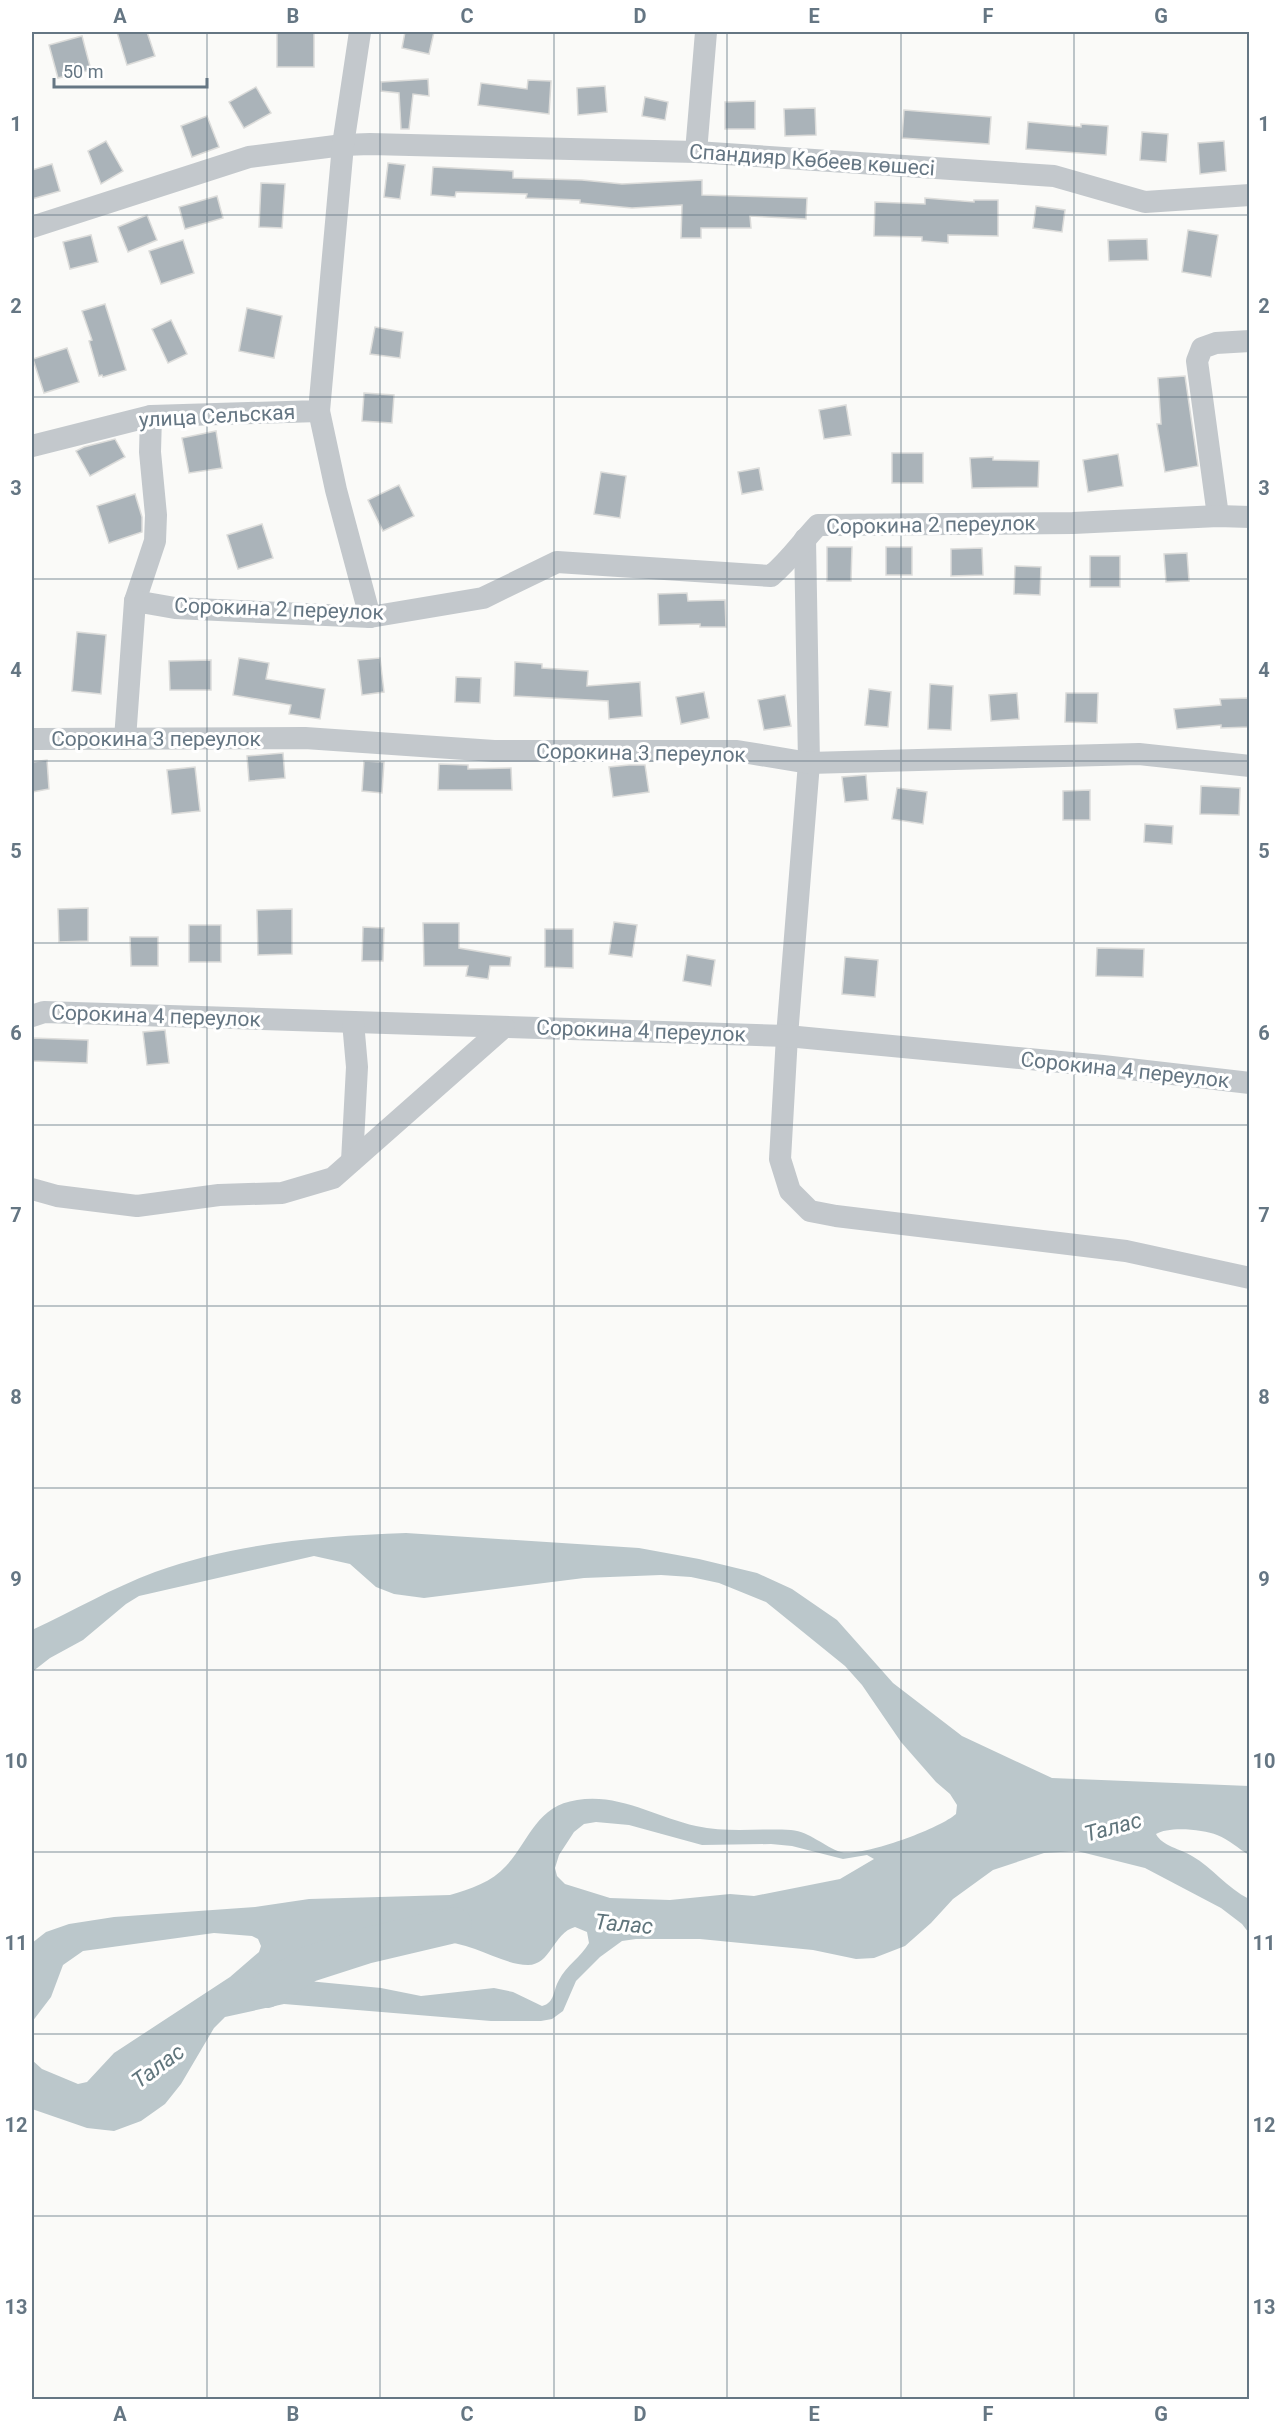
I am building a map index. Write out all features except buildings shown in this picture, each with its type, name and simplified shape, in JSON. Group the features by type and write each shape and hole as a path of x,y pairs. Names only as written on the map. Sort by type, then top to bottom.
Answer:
{"street":[{"name":"улица Сельская","path":"32,446 151,416 319,411 343,145 360,32"},
{"path":"696,152 706,32"},
{"name":"Спандияр Көбеев көшесі","path":"32,227 249,157 343,145 369,144 696,152 1054,176 1145,202 1250,195"},
{"path":"1218,516 1197,362 1202,348 1209,345 1250,341"},
{"path":"319,411 336,490 370,617"},
{"path":"125,739 135,601 155,541 156,515 150,452 151,416"},
{"name":"Сорокина 2 переулок","path":"135,601 174,608 370,617 483,598 557,562 771,576 789,561 818,525 1073,523 1218,516 1250,518"},
{"path":"805,539 809,763 787,1036 780,1160 790,1191 810,1211 836,1216 1126,1251 1250,1278"},
{"name":"Сорокина 3 переулок","path":"32,739 304,738 494,751 737,750 809,763 1139,754 1250,766"},
{"name":"Сорокина 4 переулок","path":"32,1016 44,1012 787,1036 1103,1066 1250,1083"},
{"path":"352,1161 357,1067 353,1022"},
{"path":"32,1189 57,1196 137,1206 219,1196 282,1193 333,1178 504,1027"}],"water":[{"path":"406,1533 639,1548 757,1573 792,1589 837,1620 893,1683 962,1736 1052,1778 1249,1786 1249,1855 1221,1837 1203,1831 1177,1829 1156,1834 1167,1844 1200,1861 1249,1899 1249,1933 1242,1924 1221,1908 1145,1868 1077,1851 1044,1853 993,1870 953,1899 905,1946 874,1958 856,1959 813,1950 700,1939 622,1941 600,1957 576,1981 563,2011 552,2019 491,2021 284,2004 225,2017 214,2028 181,2084 165,2104 141,2121 114,2131 87,2128 32,2109 32,2060 42,2069 78,2084 87,2082 114,2053 230,1977 259,1952 261,1946 258,1939 252,1936 214,1933 83,1951 63,1965 51,1997 32,2022 32,1943 46,1932 69,1924 114,1917 255,1907 309,1899 450,1895 487,1881 500,1872 543,1817 563,1803 577,1800 593,1799 623,1803 681,1822 708,1828 798,1831 841,1852 866,1850 900,1841 934,1827 956,1814 957,1805 950,1794 936,1782 901,1742 862,1685 845,1666 766,1602 719,1583 691,1577 661,1575 584,1578 424,1598 394,1594 376,1587 350,1564 314,1556 139,1596 83,1640 50,1658 32,1672 32,1630 139,1578 186,1562 248,1548 311,1539","holes":["596,1822 629,1825 702,1845 771,1844 792,1846 843,1859 867,1855 874,1859 840,1879 754,1896 730,1894 670,1900 610,1898 565,1884 557,1876 555,1868 559,1855 574,1832 584,1824","575,1927 587,1932 589,1943 562,1975 552,1999 542,2006 513,1992 494,1988 421,1996 381,1988 308,1981 301,1978 299,1974 310,1963 324,1957 371,1942 404,1937 437,1939 475,1949 508,1962 522,1965 536,1964 547,1955 562,1935"]}],"waterway":[{"name":"Талас","path":"267,1990 309,1964 365,1946 454,1925"}]}
